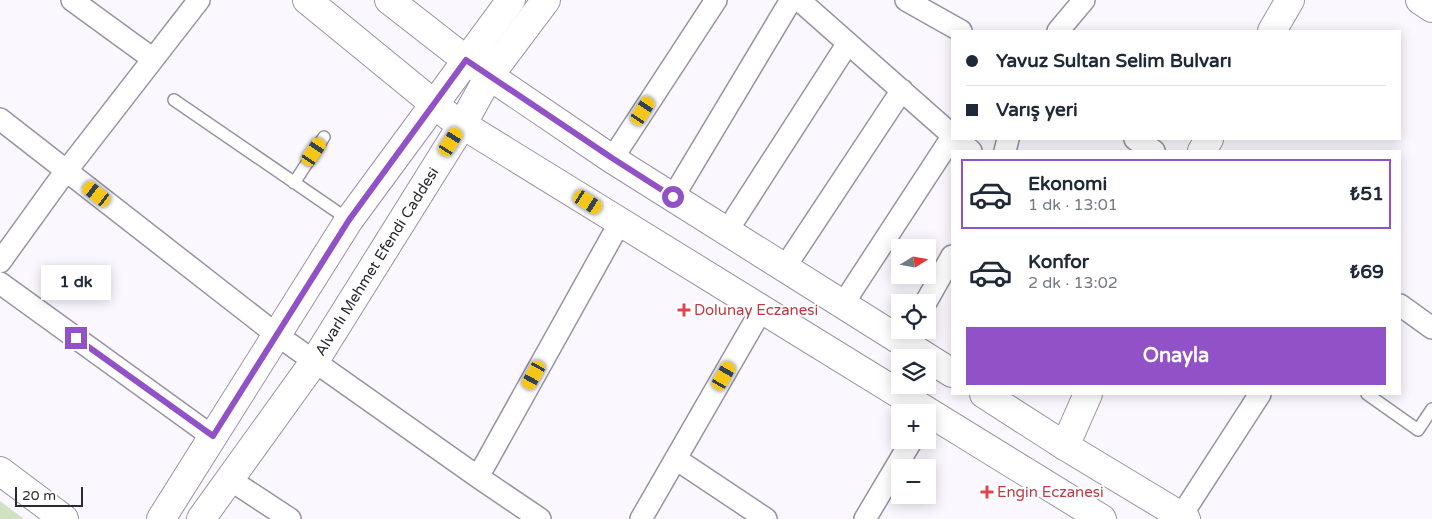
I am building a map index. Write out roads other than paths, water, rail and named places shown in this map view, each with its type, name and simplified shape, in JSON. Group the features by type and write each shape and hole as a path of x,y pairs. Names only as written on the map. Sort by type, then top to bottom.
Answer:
{"main road":[{"path":"307,0 433,104 462,125 913,404"},
{"path":"389,0 466,60 612,158 842,304 891,328"},
{"path":"161,519 349,220 511,0"},
{"name":"Alvarlı Mehmet Efendi Caddesi","path":"201,519 314,362 462,125 489,76 546,0"},
{"path":"1273,30 1290,0"},
{"path":"1420,0 1432,8"},
{"path":"911,339 951,372"},
{"path":"986,395 1065,446 1184,517"},
{"path":"1065,446 1088,395"},
{"path":"936,418 1095,517"},
{"path":"0,471 64,519"}],"street":[{"path":"72,0 153,59"},
{"path":"0,262 67,170 199,0"},
{"path":"612,158 716,0"},
{"path":"673,197 791,0"},
{"path":"799,0 951,135"},
{"path":"906,0 959,30"},
{"path":"1059,30 1084,0"},
{"path":"727,231 848,43"},
{"path":"784,267 902,90"},
{"path":"0,119 277,335 540,519"},
{"path":"842,304 951,138"},
{"path":"958,140 970,150"},
{"path":"1137,140 1152,150"},
{"path":"478,477 620,222"},
{"path":"931,294 951,258"},
{"path":"0,282 213,436"},
{"path":"1401,306 1432,328"},
{"path":"642,519 762,310"},
{"path":"1184,517 1259,395"},
{"path":"866,519 907,449"},
{"path":"676,460 766,519"},
{"path":"229,479 290,519"}],"lane":[{"path":"174,100 349,220"},
{"path":"294,183 324,137"},
{"path":"1368,395 1418,430 1432,409"}],"place":[{"name":"Dolunay Eczanesi","path":"684,310"},
{"name":"Engin Eczanesi","path":"987,492"}]}
